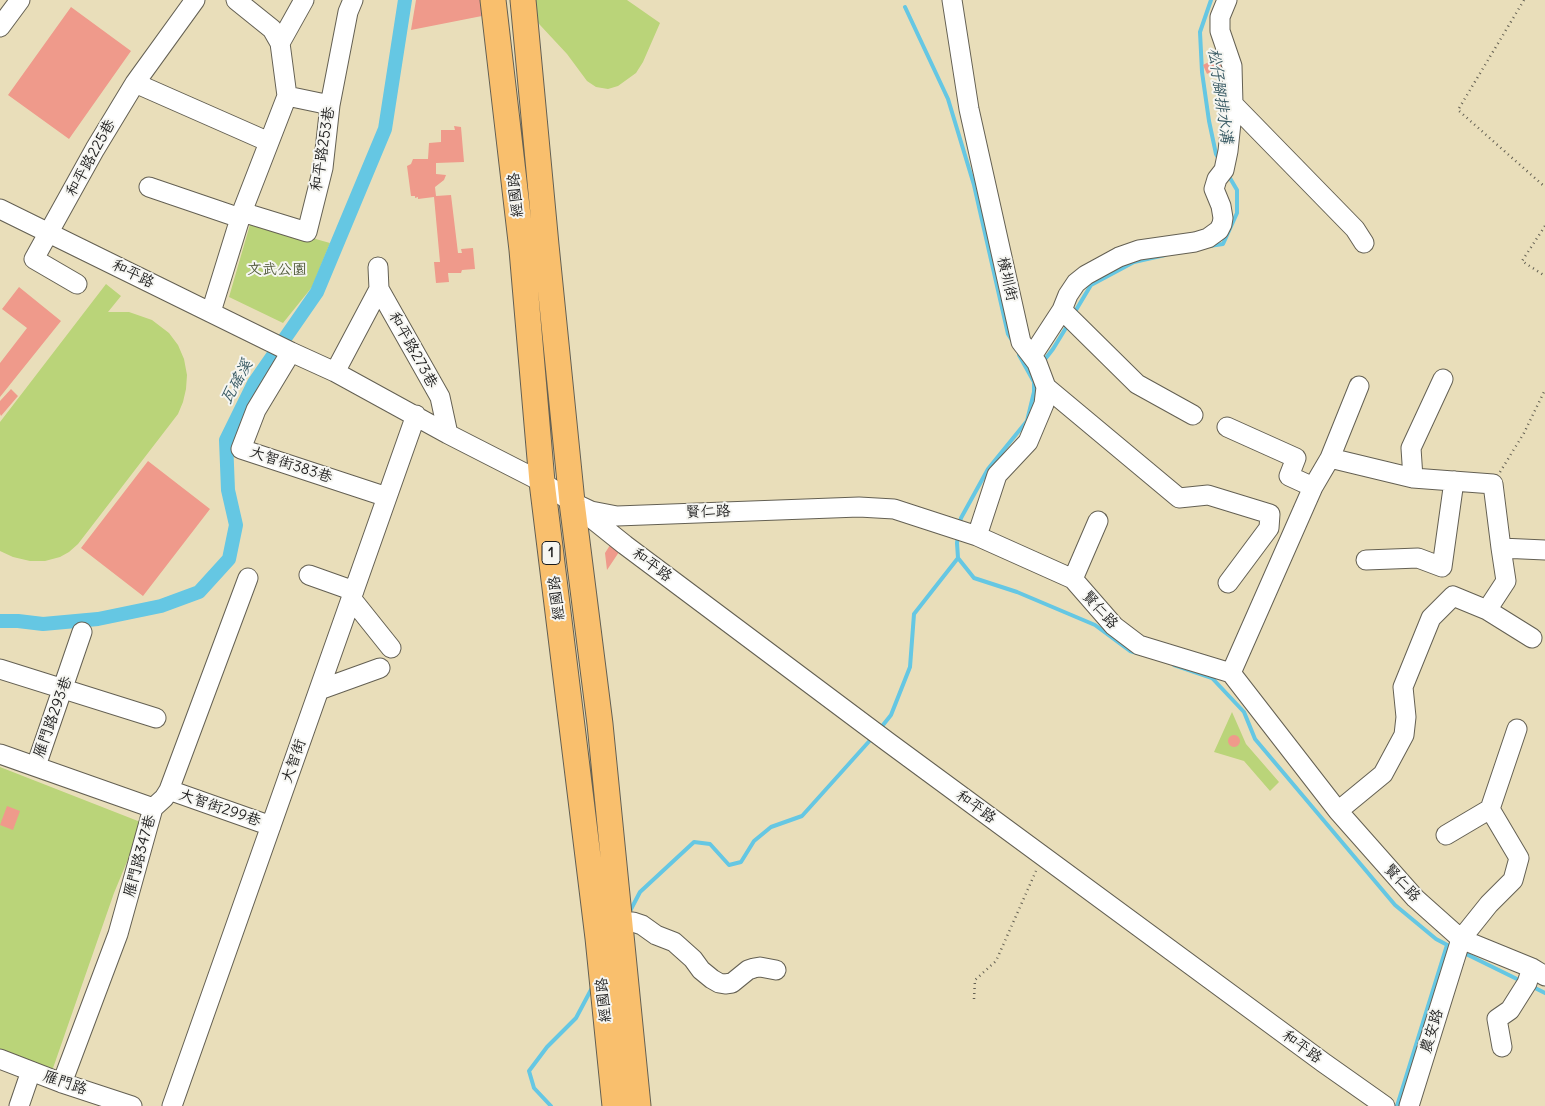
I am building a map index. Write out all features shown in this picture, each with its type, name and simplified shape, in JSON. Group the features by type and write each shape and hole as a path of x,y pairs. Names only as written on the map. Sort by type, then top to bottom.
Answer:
{"main road":[{"name":"經國路","path":"493,0 522,250 542,482 598,938 615,1106"},
{"name":"經國路","path":"523,0 572,502 600,724 638,1106"}],"street":[{"path":"0,27 20,0"},
{"name":"和平路225巷","path":"77,284 34,259 50,233 95,148 135,83 195,0"},
{"path":"211,312 241,215 287,96 280,43 272,29 236,0"},
{"path":"280,43 304,0"},
{"name":"和平路253巷","path":"149,187 241,215 307,232 323,168 330,105 348,12 353,0"},
{"name":"橫圳街","path":"952,0 970,109 1021,342 1040,371 1179,498 1208,494 1270,514 1269,528 1228,583"},
{"path":"977,536 997,474 1028,442 1044,404 1040,371 1068,295 1076,283 1095,269 1119,257 1140,250 1196,242 1208,238 1219,230 1222,224 1221,206 1214,189 1217,179 1224,170 1233,104 1232,66 1220,31 1220,18 1226,0"},
{"path":"135,83 269,142"},
{"path":"287,96 330,105"},
{"path":"1233,104 1355,229 1364,243"},
{"name":"和平路","path":"0,209 291,352"},
{"name":"和平路273巷","path":"378,267 379,290 440,397 448,434"},
{"path":"335,372 379,290"},
{"path":"1062,310 1137,384 1193,416"},
{"path":"291,352 335,372 448,434 542,482"},
{"name":"大智街383巷","path":"291,352 256,410 242,449 387,497"},
{"path":"1413,478 1411,448 1443,379"},
{"path":"1231,673 1313,487 1330,458 1359,386"},
{"name":"大智街","path":"172,1106 416,415"},
{"path":"1227,427 1296,458 1289,476 1313,487"},
{"path":"1330,458 1413,478 1493,484 1506,581 1487,610"},
{"name":"賢仁路","path":"542,482 572,502 591,511 617,516 876,506 894,509 977,536 1073,579 1114,626 1139,645 1231,673 1338,811 1459,946 1539,972"},
{"path":"1366,560 1418,558 1442,567 1454,482"},
{"name":"和平路","path":"572,502 625,545 861,722 1385,1106"},
{"path":"1073,579 1098,521"},
{"path":"1501,548 1545,550"},
{"path":"309,575 352,595 390,648"},
{"name":"雁門路347巷","path":"62,1083 118,934 153,808 164,798 169,790 248,578"},
{"path":"1338,811 1383,774 1404,735 1406,717 1403,687 1431,618 1453,596 1487,610 1532,638"},
{"name":"雁門路293巷","path":"0,754 36,766 64,690 82,632"},
{"path":"319,690 380,668"},
{"path":"0,669 156,718"},
{"path":"1446,835 1490,809 1517,729"},
{"path":"36,766 153,808"},
{"name":"大智街299巷","path":"169,790 271,826"},
{"path":"1459,946 1489,904 1513,880 1519,858 1490,809"},
{"path":"598,938 620,923 633,922 656,935 674,942 693,959 701,970 719,983 732,983 748,970 754,968 760,967 776,970"},
{"name":"農安路","path":"1409,1106 1459,946"},
{"path":"1502,1046 1497,1019 1510,1010 1526,983 1539,972"},
{"name":"雁門路","path":"0,1059 102,1101 132,1106"},
{"path":"19,1106 30,1071"}],"path":[{"path":"1524,0 1458,110 1545,188"},
{"path":"1545,226 1522,261 1545,276"},
{"path":"1493,484 1524,433 1545,390"},
{"path":"974,999 975,980 996,961 1043,856"}],"green space":[{"path":"531,0 627,0 660,23 643,62 636,73 618,86 608,89 596,87 587,81 567,54 540,25 532,14"},
{"name":"文武公園","path":"251,221 330,243 312,287 283,323 229,297"},
{"path":"106,284 121,296 108,312 129,312 152,320 169,333 178,345 184,359 187,375 183,402 178,414 78,544 60,557 45,561 30,561 13,557 0,551 0,422"},
{"path":"1232,712 1246,744 1279,782 1270,791 1244,761 1214,752"},
{"path":"0,767 143,823 114,893 52,1071 0,1050"}],"building":[{"path":"416,0 485,0 487,15 411,30"},
{"path":"71,7 131,51 69,139 8,95"},
{"path":"1218,57 1222,66 1207,74 1203,65"},
{"path":"454,126 461,127 464,162 436,163 436,174 446,175 444,180 435,187 436,196 451,195 458,253 462,253 461,249 473,248 475,269 462,270 461,273 448,273 449,282 436,283 434,262 440,262 434,197 418,199 418,197 411,196 407,166 411,164 413,159 428,159 429,143 441,142 441,130 455,130"},
{"path":"19,287 61,321 0,397 0,363 27,328 2,309"},
{"path":"11,389 18,396 1,416 0,401"},
{"path":"148,461 210,509 143,596 81,548"},
{"path":"612,542 621,549 607,570 605,553"},
{"path":"1234,735 1240,741 1234,747 1228,741"},
{"path":"7,806 20,811 13,830 0,825"}],"waterway":[{"name":"瓦磘溪","path":"0,621 43,624 98,619 161,606 199,592 229,559 236,525 228,490 226,440 254,383 317,292 385,129 405,0"},
{"name":"松仔腳排水溝","path":"1211,0 1200,32 1202,72 1209,121 1216,154 1220,161"},
{"path":"905,7 948,99 974,185 1008,334 1013,342"},
{"name":"松仔腳排水溝","path":"1209,246 1223,244 1237,213 1237,190 1227,173"},
{"name":"松仔腳排水溝","path":"1073,315 1091,285 1134,262 1165,255"},
{"name":"松仔腳排水溝","path":"1042,363 1069,323"},
{"path":"1019,355 1034,382"},
{"path":"959,526 961,518 988,469 1027,421 1034,392 1034,377"},
{"path":"879,730 891,715 910,667 914,614 958,558 958,535"},
{"path":"958,558 974,578 1017,592 1095,625 1130,651 1137,653"},
{"path":"1174,665 1212,678 1244,712 1255,739 1395,905 1436,939 1453,948"},
{"path":"629,913 640,892 694,842 710,844 729,865 741,862 754,841 771,827 802,816 873,737"},
{"path":"1397,1106 1447,945"},
{"path":"1462,952 1521,981"},
{"path":"551,1106 534,1088 529,1071 547,1047 576,1018 593,986"},
{"path":"1531,986 1545,993"}]}
